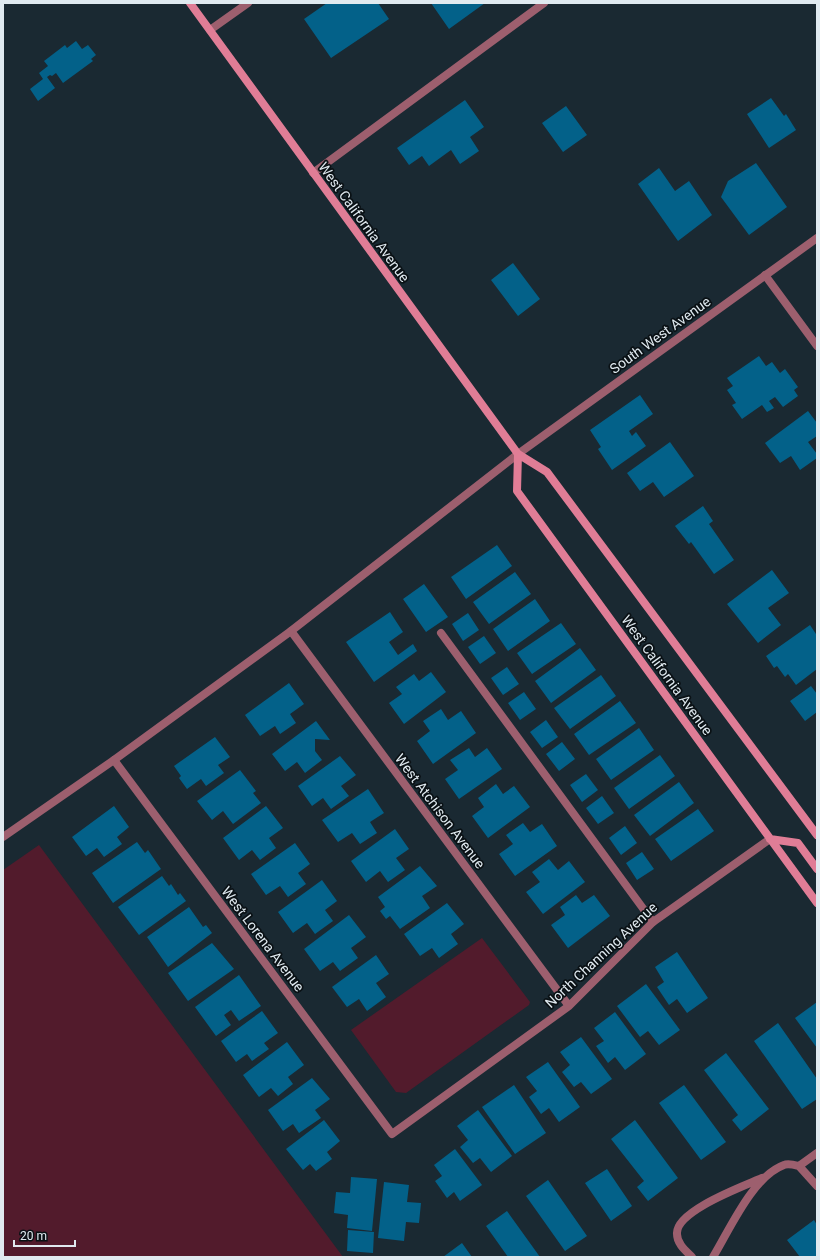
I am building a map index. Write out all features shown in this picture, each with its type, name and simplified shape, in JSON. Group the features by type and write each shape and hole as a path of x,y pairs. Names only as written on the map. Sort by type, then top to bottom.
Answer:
{"main road":[{"name":"West California Avenue","path":"190,3 312,173 518,454 547,472 817,835"},
{"name":"West California Avenue","path":"518,454 518,491 817,903"},
{"path":"770,839 798,843 817,868"}],"street":[{"path":"210,30 248,3"},
{"path":"312,173 544,3"},
{"name":"South West Avenue","path":"3,837 114,760 291,631 518,454 817,238"},
{"path":"765,275 817,346"},
{"name":"West Atchison Avenue","path":"291,631 569,1006"},
{"path":"441,633 653,922"},
{"name":"West Lorena Avenue","path":"114,760 392,1134"},
{"name":"North Channing Avenue","path":"392,1134 569,1006 653,922 770,839"},
{"path":"799,1166 817,1153"},
{"path":"692,1257 680,1244 676,1234 679,1224 702,1206 763,1178 786,1164 799,1166 817,1186"},
{"path":"713,1257 751,1194 763,1178"}],"shaded area":[{"path":"39,845 343,1257 3,1257 3,870"},
{"path":"482,938 530,1002 529,1005 406,1093 396,1092 351,1030"}],"building":[{"path":"327,3 378,3 389,19 331,58 304,19"},
{"path":"431,3 485,3 449,29"},
{"path":"76,41 82,49 88,45 96,55 91,59 93,61 63,83 56,73 47,77 55,88 38,101 30,89 43,79 39,73 48,66 44,61 65,45 67,48"},
{"path":"771,98 784,116 786,114 796,130 769,148 747,114"},
{"path":"465,100 484,127 470,137 479,151 460,164 451,150 429,166 422,156 409,165 397,148"},
{"path":"566,106 587,135 563,152 542,123"},
{"path":"756,163 787,207 749,235 721,197 728,181"},
{"path":"659,168 675,191 689,181 712,215 678,241 638,184"},
{"path":"513,263 540,299 518,316 491,280"},
{"path":"759,356 766,366 772,362 780,373 785,369 798,387 794,390 798,396 783,407 775,397 769,401 774,408 767,412 762,405 742,419 732,405 736,403 727,390 733,386 727,378"},
{"path":"640,395 653,414 629,431 632,436 636,432 646,446 612,470 598,449 601,447 590,430"},
{"path":"808,411 817,423 817,436 808,442 817,454 817,458 800,470 791,456 780,463 765,443"},
{"path":"670,442 694,476 664,497 653,482 640,491 627,473"},
{"path":"703,506 713,521 709,524 734,560 714,574 691,542 689,544 675,526"},
{"path":"497,545 512,566 466,599 451,577"},
{"path":"772,570 789,593 768,608 781,625 758,643 727,604"},
{"path":"515,572 531,594 489,624 473,602"},
{"path":"424,584 448,617 426,632 403,599"},
{"path":"535,599 550,621 508,651 493,629"},
{"path":"390,612 403,632 389,642 398,655 413,644 417,651 374,682 346,642"},
{"path":"468,613 479,630 463,641 452,624"},
{"path":"561,623 576,644 532,674 517,653"},
{"path":"810,625 816,634 817,633 817,669 796,685 788,674 785,677 777,666 774,668 766,656"},
{"path":"484,636 496,653 480,664 468,647"},
{"path":"580,648 596,670 551,703 535,681"},
{"path":"507,667 519,684 503,695 491,678"},
{"path":"431,672 446,692 404,724 389,703 402,694 396,687 414,674 419,681"},
{"path":"601,675 616,696 570,729 554,708"},
{"path":"289,683 304,704 290,714 296,723 280,734 275,726 260,736 245,715"},
{"path":"811,686 817,694 817,712 805,721 790,701"},
{"path":"524,692 536,709 520,720 508,703"},
{"path":"620,701 636,723 589,755 574,734"},
{"path":"441,709 448,720 461,711 476,733 433,764 417,741 430,731 423,721"},
{"path":"546,720 558,737 542,748 530,732"},
{"path":"316,721 330,740 315,739 315,751 322,760 305,773 297,762 285,771 272,754"},
{"path":"639,728 654,750 611,780 596,759"},
{"path":"215,737 230,757 218,765 224,773 206,786 201,779 187,789 179,778 181,776 174,766"},
{"path":"562,742 575,759 559,771 546,754"},
{"path":"469,748 475,757 487,748 502,769 459,799 445,779 458,770 450,760"},
{"path":"660,755 675,776 629,809 614,788"},
{"path":"340,756 356,775 341,786 349,796 331,809 323,798 312,806 298,786"},
{"path":"240,770 256,791 253,793 261,803 233,824 223,811 212,820 197,801"},
{"path":"586,774 598,790 582,802 570,785"},
{"path":"679,782 694,803 650,836 634,815"},
{"path":"496,784 503,794 514,786 530,807 488,838 472,816 484,807 478,798"},
{"path":"368,789 384,813 370,822 377,833 360,844 352,833 338,842 322,820"},
{"path":"602,796 614,813 598,824 586,808"},
{"path":"114,806 129,827 117,837 122,844 104,857 97,848 86,856 72,837"},
{"path":"266,806 283,828 269,838 276,848 260,860 252,850 239,860 223,838"},
{"path":"698,809 714,831 671,861 655,839"},
{"path":"523,823 530,832 542,824 557,846 515,876 499,854 513,844 506,835"},
{"path":"625,826 637,843 621,855 609,838"},
{"path":"395,829 409,849 396,858 405,870 388,882 380,871 366,882 351,861"},
{"path":"137,842 145,853 148,850 161,869 113,903 92,873"},
{"path":"295,843 310,864 298,873 306,884 288,897 280,886 266,895 251,874"},
{"path":"642,852 654,869 637,880 626,863"},
{"path":"549,859 558,870 569,861 585,882 543,914 526,892 540,882 532,872"},
{"path":"420,866 437,886 422,896 430,908 400,929 390,916 386,919 380,911 385,907 378,897"},
{"path":"162,876 169,886 171,884 178,895 180,893 186,901 139,935 118,907"},
{"path":"322,880 337,901 325,910 333,921 315,934 307,923 293,933 278,912"},
{"path":"576,895 582,903 594,895 610,916 568,948 551,925 565,915 560,907"},
{"path":"447,903 464,924 451,934 458,944 439,958 432,948 420,956 404,934"},
{"path":"189,907 203,927 206,925 212,933 168,967 147,937"},
{"path":"349,915 366,937 351,948 358,958 340,971 333,962 320,971 304,949"},
{"path":"212,943 234,969 188,1001 168,973"},
{"path":"677,952 708,998 687,1013 677,999 669,1005 657,987 664,982 655,967"},
{"path":"376,955 389,974 376,983 386,997 367,1011 359,999 347,1007 332,987"},
{"path":"239,975 261,1006 239,1021 231,1010 224,1015 231,1025 216,1036 195,1007"},
{"path":"646,984 680,1030 659,1045 648,1031 640,1037 617,1006"},
{"path":"817,1002 817,1048 795,1018"},
{"path":"262,1011 278,1033 264,1043 269,1049 252,1061 247,1054 236,1062 221,1041"},
{"path":"615,1012 646,1054 625,1070 615,1057 608,1063 596,1046 604,1041 594,1028"},
{"path":"778,1023 817,1079 817,1099 802,1109 754,1041"},
{"path":"581,1037 612,1079 591,1094 581,1082 574,1087 562,1072 570,1065 560,1052"},
{"path":"287,1042 304,1065 288,1077 293,1084 278,1096 271,1088 259,1097 243,1075"},
{"path":"726,1053 769,1109 741,1131 732,1120 738,1115 704,1070"},
{"path":"548,1062 580,1107 559,1122 549,1108 541,1114 529,1097 537,1091 526,1077"},
{"path":"312,1078 330,1099 315,1110 321,1118 299,1133 293,1124 283,1131 268,1110"},
{"path":"514,1085 546,1133 515,1154 482,1107"},
{"path":"684,1085 726,1142 701,1160 659,1103"},
{"path":"478,1110 512,1156 491,1172 480,1158 473,1163 460,1147 468,1140 457,1126"},
{"path":"324,1120 340,1141 327,1152 332,1159 316,1171 310,1164 303,1170 286,1149"},
{"path":"635,1120 678,1178 648,1201 637,1187 644,1181 611,1139"},
{"path":"455,1149 482,1185 460,1201 454,1192 447,1198 435,1181 442,1176 434,1165"},
{"path":"607,1169 632,1206 611,1221 585,1183"},
{"path":"351,1177 377,1179 372,1231 347,1228 348,1215 334,1213 336,1192 350,1193"},
{"path":"548,1180 587,1236 565,1251 526,1196"},
{"path":"384,1182 409,1185 407,1202 421,1203 419,1223 406,1222 404,1241 378,1238"},
{"path":"507,1211 540,1257 508,1257 486,1226"},
{"path":"814,1220 817,1225 817,1257 800,1257 787,1240"},
{"path":"348,1230 374,1232 373,1253 347,1251"},
{"path":"462,1243 472,1257 443,1257"}]}
